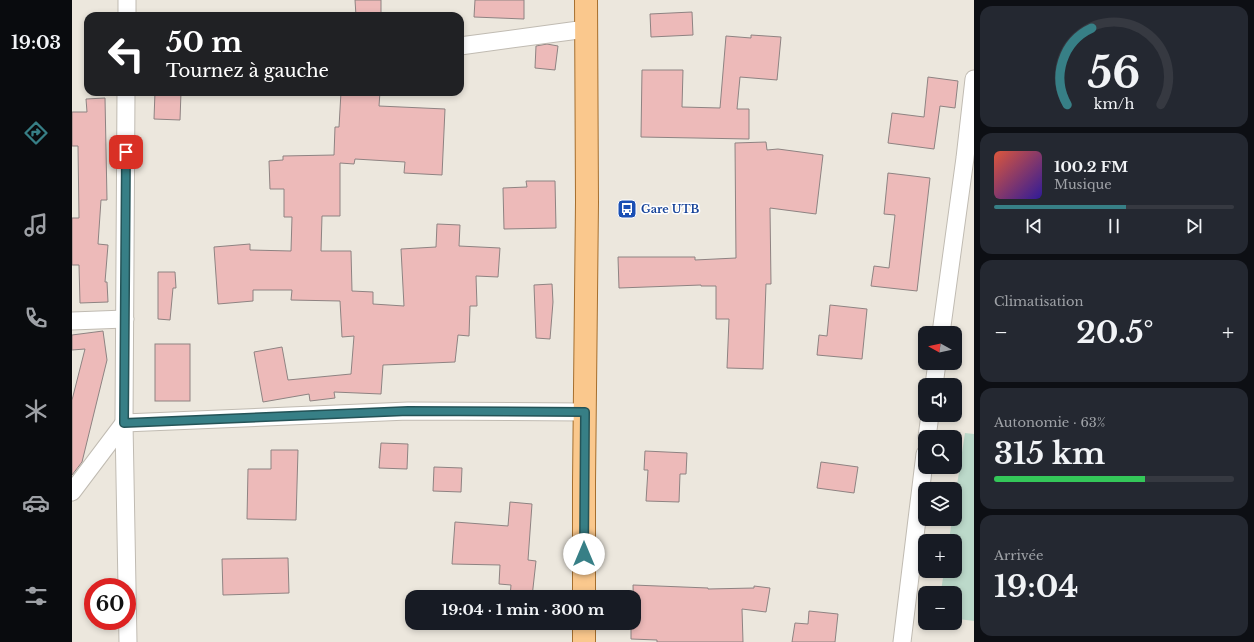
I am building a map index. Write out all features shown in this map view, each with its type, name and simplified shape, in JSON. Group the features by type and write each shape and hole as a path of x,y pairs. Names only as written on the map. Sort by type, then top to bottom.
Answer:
{"main road":[{"path":"584,590 587,202 586,0"},
{"path":"584,630 584,642"}],"street":[{"path":"127,12 128,0"},
{"path":"464,45 586,30"},
{"path":"942,326 965,158 974,79"},
{"path":"126,96 124,423 128,642"},
{"path":"72,321 124,319"},
{"path":"124,423 408,411 585,412"},
{"path":"72,492 124,423"},
{"path":"902,642 923,474"}],"green space":[{"path":"965,433 974,434 974,621 962,620 962,586 942,586 943,578 962,578 962,534 950,534 951,526 962,526 962,482 957,482 959,474 962,474 962,452"}],"building":[{"path":"355,0 381,0 381,12 356,12"},
{"path":"475,0 524,0 524,19 474,17"},
{"path":"692,12 693,35 651,37 650,14"},
{"path":"751,35 781,37 777,80 740,77 737,109 749,109 749,139 641,137 642,70 683,70 682,107 720,108 726,36 751,38"},
{"path":"547,44 558,46 555,70 535,68 536,46"},
{"path":"928,77 958,81 955,108 940,106 934,149 888,143 892,113 924,117"},
{"path":"155,96 181,96 180,120 154,119"},
{"path":"341,96 380,96 379,106 445,109 442,175 404,173 405,162 355,159 354,164 340,163 340,216 322,216 321,251 351,251 352,291 373,292 373,304 404,306 401,249 436,247 437,224 460,225 459,246 500,248 498,277 476,276 477,306 470,306 469,336 458,335 455,362 383,365 381,394 334,392 335,398 310,401 309,394 263,402 254,352 282,347 288,380 351,374 354,336 342,337 340,301 291,300 292,290 253,290 253,301 218,304 214,247 250,244 250,250 291,251 292,217 284,217 284,189 270,189 269,161 283,160 283,156 334,155 335,127 339,127"},
{"path":"105,98 107,200 101,200 98,244 108,245 105,282 107,282 108,302 80,303 79,265 72,265 72,218 79,218 78,146 72,146 72,112 87,112 86,99"},
{"path":"766,142 767,150 778,149 823,155 816,214 770,208 771,284 766,284 763,369 727,368 729,319 716,319 716,286 701,285 619,288 618,257 695,257 695,260 736,258 735,143"},
{"path":"888,173 930,178 917,291 871,286 874,266 889,268 895,215 884,214"},
{"path":"526,181 555,181 556,228 504,229 503,188 527,187"},
{"path":"158,272 175,272 176,288 173,288 170,320 158,319"},
{"path":"552,284 553,302 550,339 536,338 534,285"},
{"path":"830,305 867,309 862,359 817,355 819,335 827,336"},
{"path":"103,331 107,360 82,462 72,475 72,400 85,349 72,350 72,335"},
{"path":"155,344 190,344 190,401 155,401"},
{"path":"381,443 408,444 407,469 379,468"},
{"path":"271,450 298,450 296,520 247,519 248,469 271,469"},
{"path":"645,451 687,453 686,474 680,474 679,502 646,501 648,470 644,470"},
{"path":"821,462 858,467 854,493 817,488"},
{"path":"434,467 462,468 461,492 433,491"},
{"path":"510,502 532,504 528,560 536,561 533,590 511,590 511,585 499,584 500,565 452,564 455,522 508,526"},
{"path":"288,558 289,593 223,595 222,559"},
{"path":"633,585 708,589 754,588 754,586 770,588 766,612 742,609 743,642 657,642 657,640 631,639 631,630 641,630 641,590 633,590"},
{"path":"809,611 838,614 835,642 792,642 795,623 808,624"}],"place":[{"name":"Gare UTB","path":"627,209"}],"route":[{"path":"126,152 124,423 408,411 585,412 584,554"}]}
